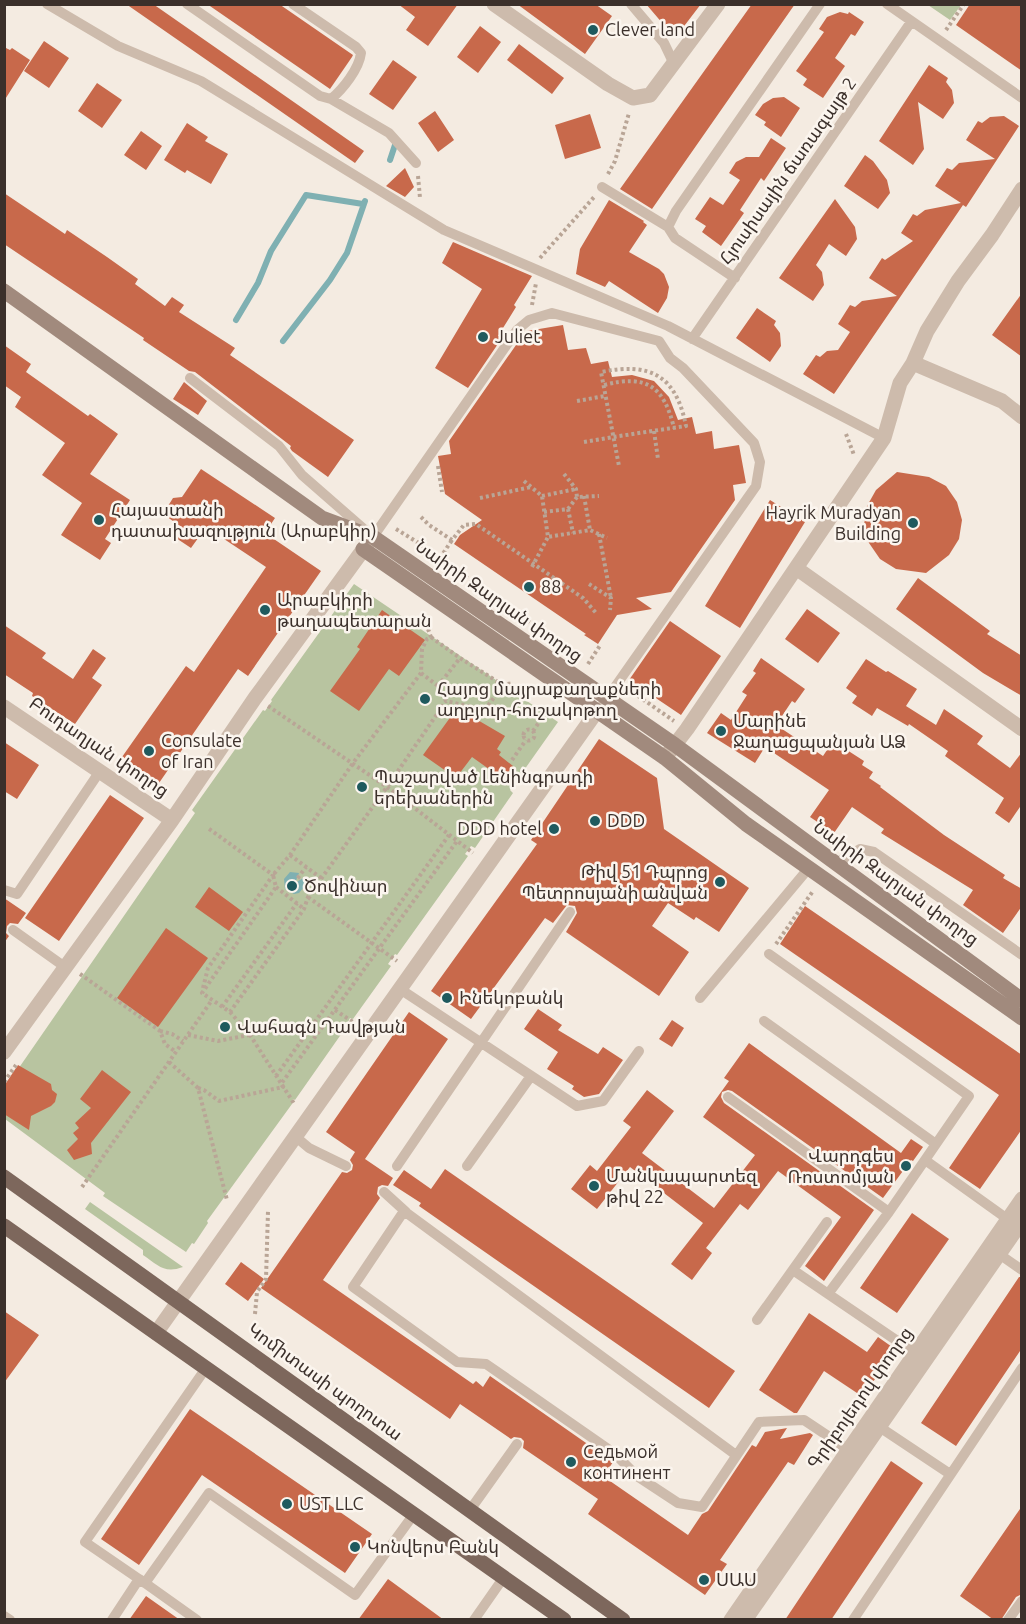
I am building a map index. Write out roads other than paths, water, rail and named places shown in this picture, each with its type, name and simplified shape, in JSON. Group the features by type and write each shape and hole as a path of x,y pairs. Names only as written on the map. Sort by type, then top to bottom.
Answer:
{"main road":[{"name":"Նաիրի Զարյան փողոց","path":"4,291 322,518 368,543 602,705 746,824 1022,1018"},
{"name":"Նաիրի Զարյան փողոց","path":"602,705 675,745 1022,1000"},
{"name":"Կոմիտասի պողոտա","path":"4,1177 623,1620"},
{"path":"4,1226 564,1620"}],"street":[{"path":"494,4 608,84 633,98 650,95 718,4"},
{"path":"665,758 884,438 900,383 913,363 927,331 944,302 1022,189"},
{"path":"913,363 1002,401 1022,417"},
{"path":"4,1053 172,820 255,698 368,543"},
{"path":"796,568 1022,729"},
{"path":"156,1333 602,705"},
{"name":"Բուդաղյան փողոց","path":"4,707 172,820"},
{"name":"Գրիբոյեդով փողոց","path":"730,1620 849,1450 874,1423 999,1254 1016,1222 1022,1199"},
{"name":"Գրիբոյեդով փողոց","path":"745,1620 874,1423 915,1353 1016,1222"}],"lane":[{"path":"47,4 118,46 201,81 444,230 668,326 884,438"},
{"path":"187,4 320,96 331,99 389,133 416,163"},
{"path":"293,4 356,47 361,53 360,61 339,93 331,99"},
{"path":"631,4 664,44 674,64"},
{"path":"668,227 682,201 820,4"},
{"path":"887,4 1022,98"},
{"name":"Հյուսիսային ճառագայթ 2","path":"692,339 912,21"},
{"path":"602,188 668,227 675,238 735,278"},
{"path":"190,378 279,446 302,475 368,543 489,368 517,330 529,320 552,312 659,341 670,358 683,368 754,443 760,462 756,486 602,705"},
{"path":"4,890 17,894 100,771"},
{"path":"836,863 860,849 874,852 1022,956"},
{"path":"700,998 808,869"},
{"path":"397,1166 570,912"},
{"path":"14,930 65,967"},
{"path":"769,954 969,1096 889,1212 828,1294"},
{"path":"400,989 577,1106 603,1101 639,1051"},
{"path":"764,1021 936,1144"},
{"path":"467,1166 531,1076"},
{"path":"728,1097 889,1212"},
{"path":"296,1137 309,1148 346,1166"},
{"path":"926,1160 1016,1222"},
{"path":"384,1192 406,1212 736,1455"},
{"path":"406,1212 353,1287 458,1362 486,1364 543,1407 615,1453 637,1476 678,1503 702,1508 759,1422 804,1420 849,1450"},
{"path":"757,1320 828,1222"},
{"path":"999,1254 1022,1270"},
{"path":"793,1270 915,1353"},
{"path":"197,1620 85,1542 206,1368"},
{"path":"853,1620 1022,1368"},
{"path":"874,1423 950,1474"},
{"path":"470,1510 517,1443"},
{"path":"112,1620 209,1493 356,1596 414,1514"},
{"path":"474,1620 504,1577"},
{"path":"1008,1620 1022,1601"},
{"path":"4,1616 10,1620"}],"water":[{"path":"290,872 299,873 295,883 305,877 305,886 299,893 294,894 285,889 284,879"}],"waterway":[{"path":"390,160 396,142"},
{"path":"236,320 258,283 271,251 306,195 363,204"},
{"path":"283,341 330,280 347,253 365,201"}],"place":[{"name":"Clever land","path":"593,30"},
{"name":"Juliet","path":"483,337"},
{"name":"Հայաստանի դատախազություն (Արաբկիր)","path":"99,520"},
{"name":"Hayrik Muradyan Building","path":"913,523"},
{"name":"88","path":"529,587"},
{"name":"Արաբկիրի թաղապետարան","path":"265,610"},
{"name":"Հայոց մայրաքաղաքների աղբյուր-հուշակոթող","path":"425,699"},
{"name":"Մարինե Ջաղացպանյան ԱՁ","path":"721,731"},
{"name":"Consulate of Iran","path":"149,751"},
{"name":"Պաշարված Լենինգրադի երեխաներին","path":"362,787"},
{"name":"DDD","path":"595,821"},
{"name":"DDD hotel","path":"554,829"},
{"name":"Թիվ 51 Դպրոց Պետրոսյանի անվան","path":"720,882"},
{"name":"Ծովինար","path":"292,886"},
{"name":"Ինեկոբանկ","path":"447,998"},
{"name":"Վահագն Դավթյան","path":"225,1027"},
{"name":"Վարդգես Ռոստոմյան","path":"906,1166"},
{"name":"Մանկապարտեզ թիվ 22","path":"594,1186"},
{"name":"Седьмой континент","path":"571,1462"},
{"name":"UST LLC","path":"287,1504"},
{"name":"Կոնվերս Բանկ","path":"355,1547"},
{"name":"ՍԱՍ","path":"704,1580"}]}
